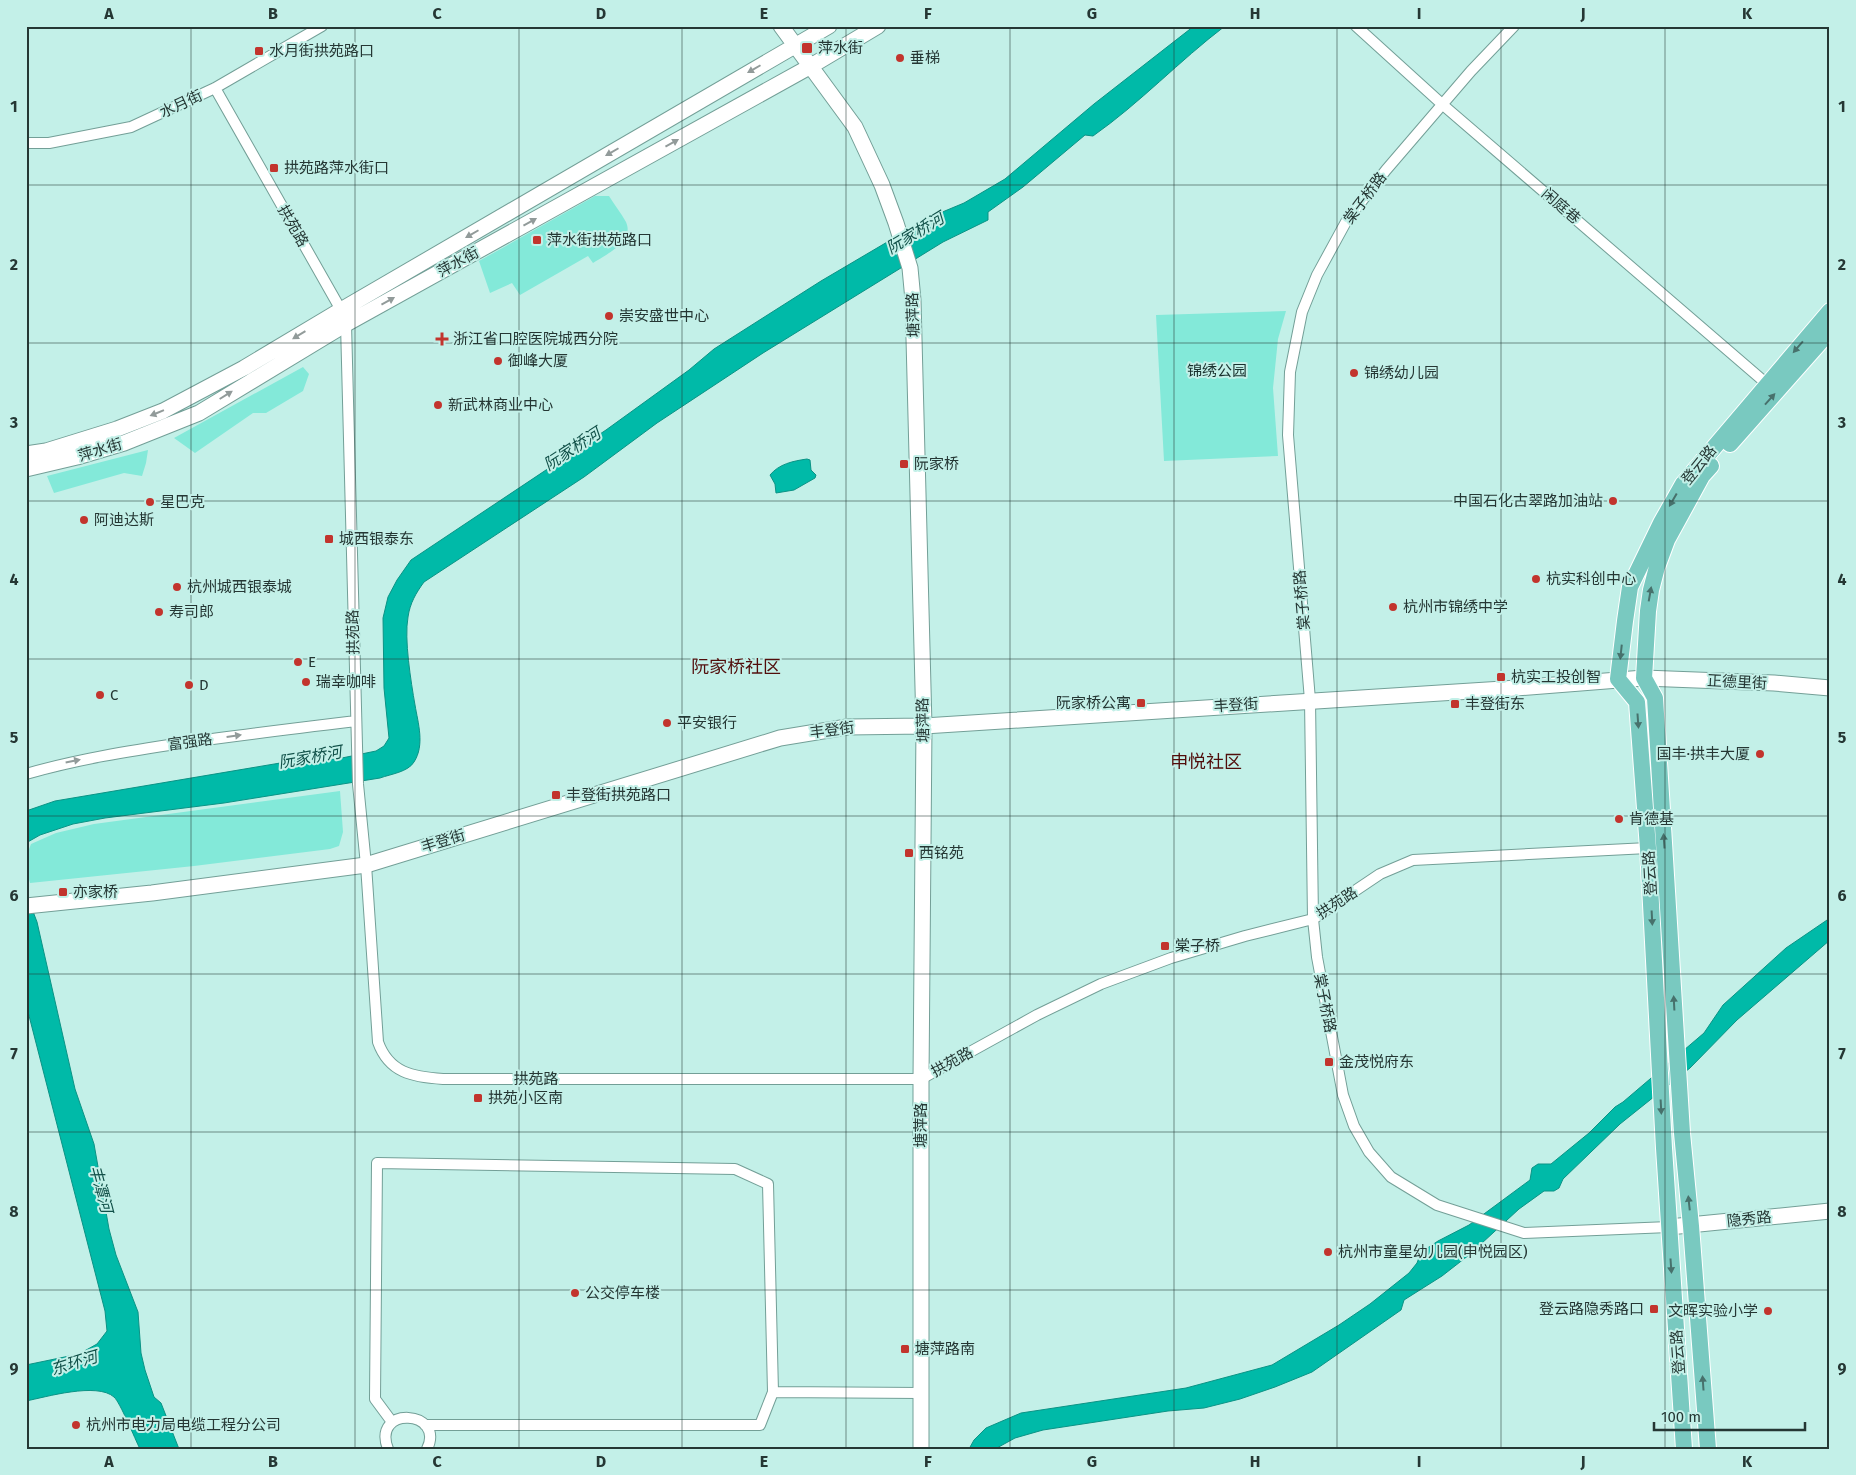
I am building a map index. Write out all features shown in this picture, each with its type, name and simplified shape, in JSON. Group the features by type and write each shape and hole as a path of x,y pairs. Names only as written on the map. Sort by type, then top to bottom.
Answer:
{"main road":[{"name":"登云路","path":"1684,1449 1659,1065 1648,848 1637,702 1618,679 1630,587 1661,523 1683,484 1830,310"},
{"name":"登云路","path":"1708,1449 1676,1052 1655,698 1644,678 1648,611 1657,567 1667,540 1702,476 1830,331"}],"street":[{"name":"水月街","path":"26,143 49,142 131,127 215,88 322,26"},
{"name":"塘萍路","path":"781,26 854,127 882,185 910,268 913,300 924,726 921,1079 921,1449"},
{"name":"萍水街","path":"26,454 46,451 117,429 163,411 244,368 829,26"},
{"name":"萍水街","path":"26,469 124,443 191,416 346,324 811,66 878,26"},
{"name":"闲庭巷","path":"1356,26 1443,105 1767,384"},
{"name":"棠子桥路","path":"1514,26 1471,71 1386,170 1347,220 1317,275 1302,312 1290,372 1288,435 1310,700 1313,919 1316,957 1342,1086 1354,1126 1369,1152 1391,1177 1437,1205 1524,1233 1669,1227"},
{"name":"拱苑路","path":"215,88 341,310 346,324 358,784 366,865 378,1042 383,1055 394,1067 410,1075 444,1079 921,1079 1037,1015 1101,984 1171,958 1245,936 1313,919 1380,874 1413,860 1648,848"},
{"name":"丰登街","path":"33,905 152,893 366,865 780,738 847,727 924,726 1503,689 1644,678"},
{"name":"正德里街","path":"1644,678 1774,683 1830,688"},
{"name":"富强路","path":"26,774 66,762 110,754 259,732 356,721"},
{"path":"392,1422 375,1399 377,1163 735,1170 768,1184 773,1392 760,1425 425,1425"},
{"name":"隐秀路","path":"1669,1227 1830,1211"},
{"path":"773,1392 921,1393"},
{"path":"388,1449 386,1435 392,1422 406,1417 420,1420 425,1425 430,1438 427,1449"}],"green space":[{"path":"595,196 609,196 626,222 628,229 623,242 593,263 588,256 520,295 512,283 490,293 479,261"},
{"name":"锦绣公园","path":"1286,311 1278,339 1273,388 1278,456 1164,461 1156,315"},
{"path":"303,367 309,374 303,391 266,413 253,413 195,453 174,438"},
{"path":"148,450 142,476 124,473 54,493 47,476"},
{"path":"340,791 343,832 339,846 330,849 194,866 30,883 27,863 31,844 56,833 94,824"}],"water":[{"name":"阮家桥河","path":"1194,26 1225,26 1110,123 1093,136 1085,135 1023,187 988,212 988,220 943,242 763,353 657,423 584,477 424,582 412,603 407,626 408,661 420,741 414,762 408,768 380,778 224,803 105,818 73,824 40,835 26,843 26,811 55,801 292,761 337,759 376,751 384,746 389,738 384,688 383,618 388,597 411,560 606,430 689,370 714,349 821,281 928,218 964,203 1005,179 1094,104"},
{"path":"807,459 810,460 811,470 816,475 815,478 794,490 776,493 775,484 770,475 782,466"},
{"path":"26,893 37,922 75,1089 94,1144 109,1229 116,1255 138,1312 141,1353 145,1370 154,1397 161,1403 179,1449 140,1449 117,1400 106,1393 96,1391 71,1392 26,1401 26,1365 79,1354 97,1344 107,1331 105,1311 26,1004"},
{"path":"1830,918 1830,940 1737,1020 1690,1068 1620,1124 1563,1179 1559,1188 1554,1191 1544,1191 1519,1209 1469,1255 1442,1276 1404,1300 1401,1310 1312,1372 1240,1399 1204,1408 1168,1411 1043,1430 1015,1438 995,1449 969,1449 974,1440 986,1428 1021,1413 1186,1388 1272,1365 1339,1325 1370,1304 1409,1273 1426,1249 1469,1225 1530,1180 1532,1168 1538,1164 1551,1164 1589,1133 1615,1107 1704,1033 1723,1005 1786,948"}],"place":[{"name":"萍水街","path":"807,48"},
{"name":"水月街拱苑路口","path":"259,51"},
{"name":"垂梯","path":"900,58"},
{"name":"拱苑路萍水街口","path":"274,168"},
{"name":"萍水街拱苑路口","path":"537,240"},
{"name":"崇安盛世中心","path":"609,316"},
{"name":"浙江省口腔医院城西分院","path":"442,339"},
{"name":"御峰大厦","path":"498,361"},
{"name":"锦绣幼儿园","path":"1354,373"},
{"name":"新武林商业中心","path":"438,405"},
{"name":"阮家桥","path":"904,464"},
{"name":"中国石化古翠路加油站","path":"1613,501"},
{"name":"星巴克","path":"150,502"},
{"name":"阿迪达斯","path":"84,520"},
{"name":"城西银泰东","path":"329,539"},
{"name":"杭实科创中心","path":"1536,579"},
{"name":"杭州城西银泰城","path":"177,587"},
{"name":"杭州市锦绣中学","path":"1393,607"},
{"name":"寿司郎","path":"159,612"},
{"name":"E","path":"298,662"},
{"name":"杭实工投创智","path":"1501,677"},
{"name":"瑞幸咖啡","path":"306,682"},
{"name":"D","path":"189,685"},
{"name":"C","path":"100,695"},
{"name":"阮家桥公寓","path":"1141,703"},
{"name":"丰登街东","path":"1455,704"},
{"name":"平安银行","path":"667,723"},
{"name":"国丰·拱丰大厦","path":"1760,754"},
{"name":"丰登街拱苑路口","path":"556,795"},
{"name":"肯德基","path":"1619,819"},
{"name":"西铭苑","path":"909,853"},
{"name":"亦家桥","path":"63,892"},
{"name":"棠子桥","path":"1165,946"},
{"name":"金茂悦府东","path":"1329,1062"},
{"name":"拱苑小区南","path":"478,1098"},
{"name":"杭州市童星幼儿园(申悦园区)","path":"1328,1252"},
{"name":"公交停车楼","path":"575,1293"},
{"name":"登云路隐秀路口","path":"1654,1309"},
{"name":"文晖实验小学","path":"1768,1311"},
{"name":"塘萍路南","path":"905,1349"},
{"name":"杭州市电力局电缆工程分公司","path":"76,1425"}],"district":[{"name":"阮家桥社区","path":"736,667"},
{"name":"申悦社区","path":"1206,762"}],"water label":[{"name":"丰潭河","path":"101,1189"},
{"name":"东环河","path":"74,1363"}]}
